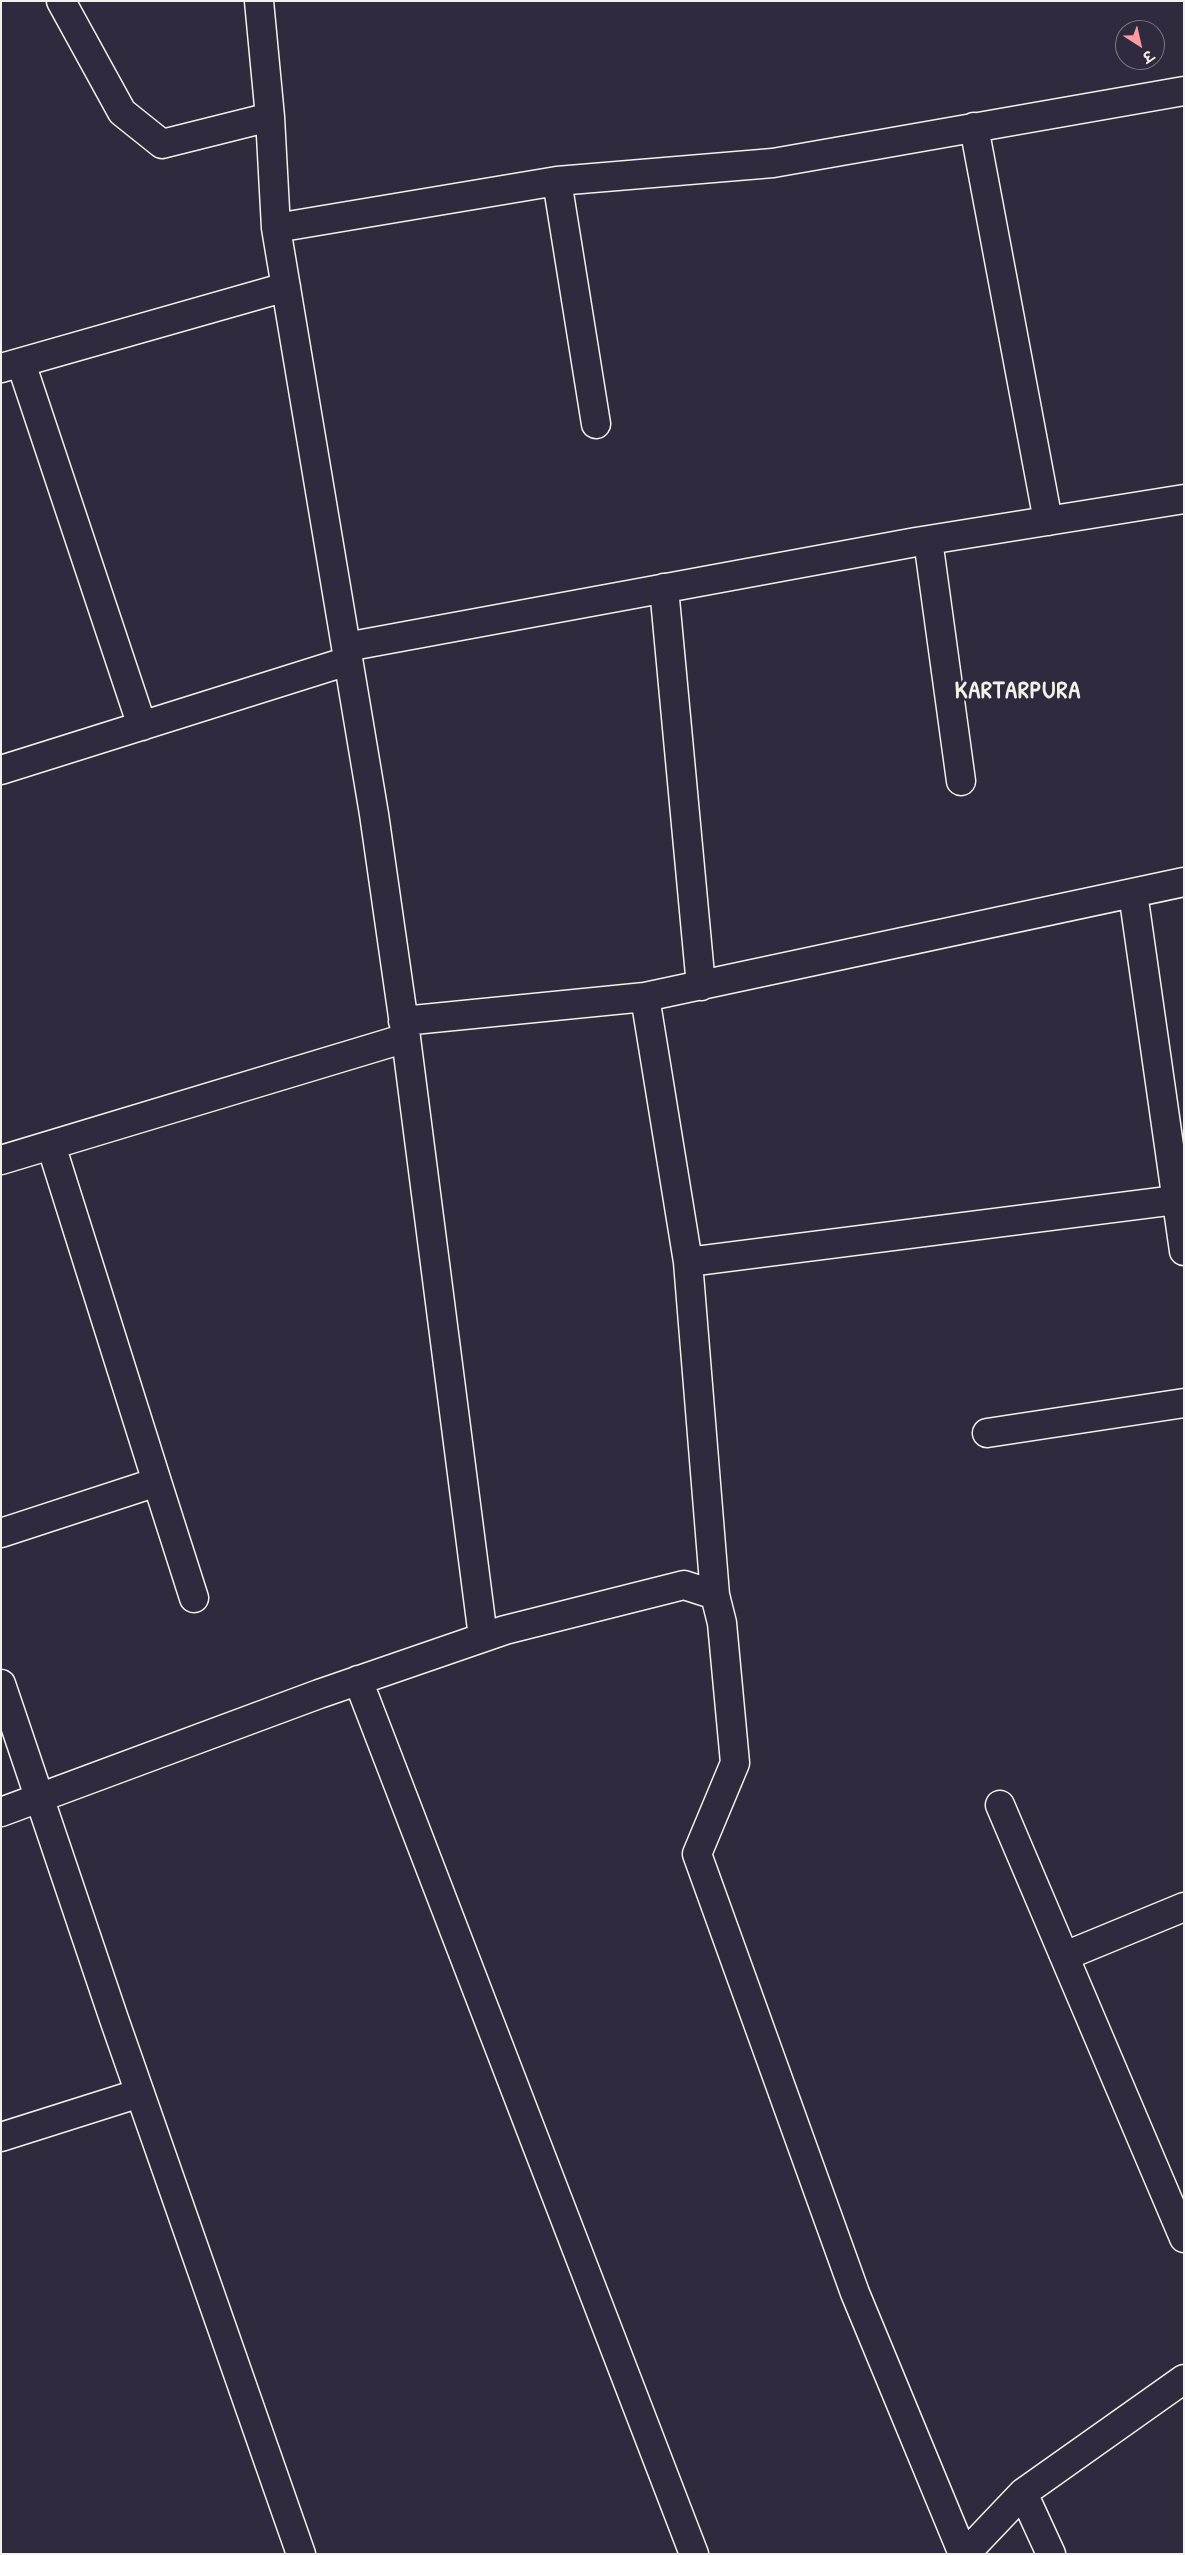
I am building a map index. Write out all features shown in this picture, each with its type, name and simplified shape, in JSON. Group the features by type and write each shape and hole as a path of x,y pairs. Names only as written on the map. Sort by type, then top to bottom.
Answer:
{"street":[{"path":"61,1 122,112 162,144 270,117"},
{"path":"259,1 270,117 276,228 375,824 404,1030 483,1637"},
{"path":"276,228 557,181 773,162 1184,91"},
{"path":"974,127 1048,521"},
{"path":"557,181 596,424"},
{"path":"142,726 11,366 286,287"},
{"path":"1,770 142,726 347,654 664,588 928,540 1184,499"},
{"path":"928,540 961,781"},
{"path":"664,588 701,986"},
{"path":"1,1160 404,1030 645,998 1184,882"},
{"path":"1133,893 1180,1200 1184,1251"},
{"path":"645,998 688,1262 715,1596 722,1623 735,1763 697,1854 855,2293 964,2554 1023,2493 1184,2379"},
{"path":"51,1145 194,1598"},
{"path":"688,1262 1180,1200"},
{"path":"987,1433 1184,1403"},
{"path":"1,1533 157,1482"},
{"path":"1,1812 358,1680 483,1637 684,1585 715,1596"},
{"path":"358,1680 694,2554"},
{"path":"1,1684 140,2093 301,2554"},
{"path":"1000,1805 1184,2238"},
{"path":"1065,1956 1184,1907"},
{"path":"1,2137 140,2093"},
{"path":"1023,2493 1051,2554"}],"district":[{"name":"KARTARPURA","path":"1018,692"}]}
